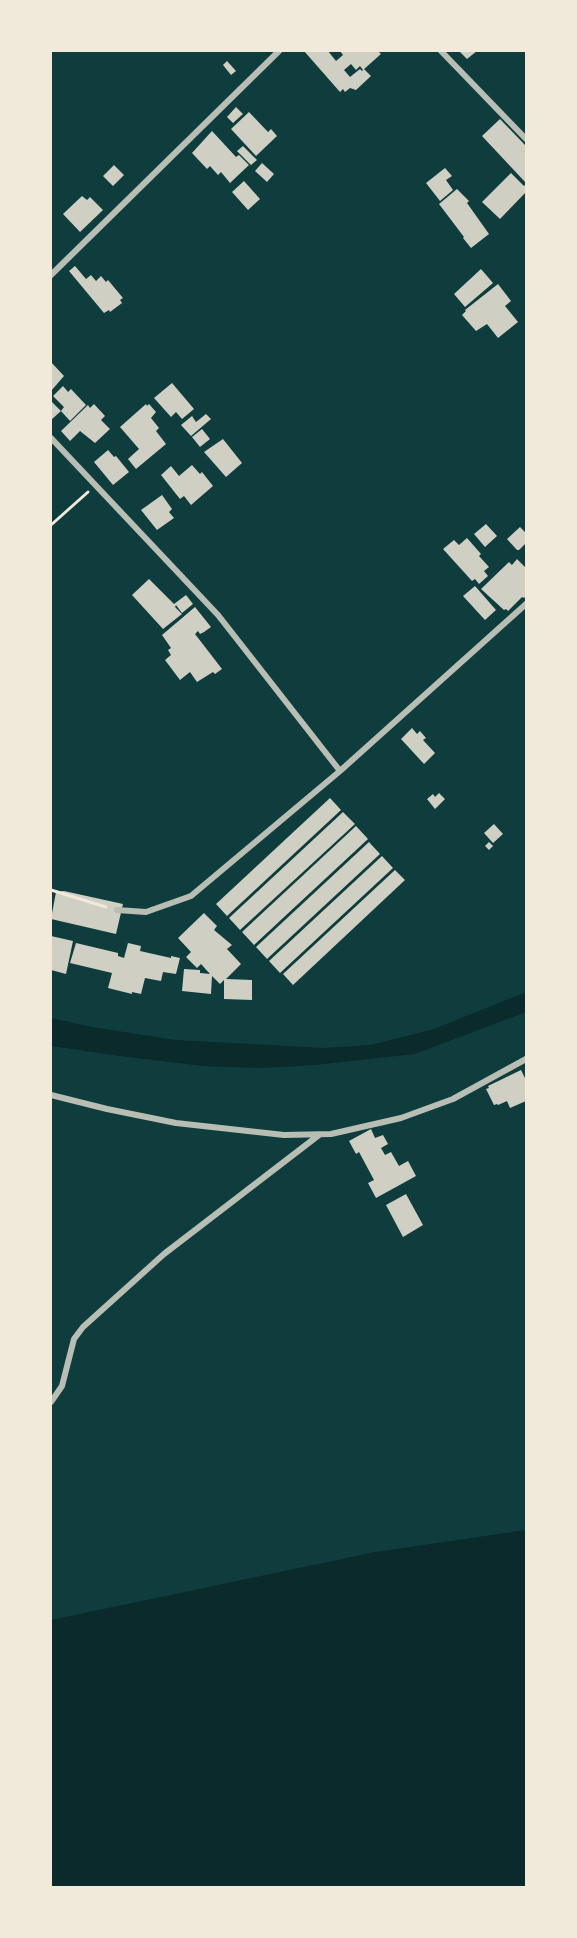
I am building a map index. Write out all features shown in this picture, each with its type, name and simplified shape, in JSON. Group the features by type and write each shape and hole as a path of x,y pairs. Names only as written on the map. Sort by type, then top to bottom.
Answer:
{"street":[{"path":"51,275 279,51"},
{"path":"441,51 526,139"},
{"path":"51,438 218,615 340,771"},
{"path":"117,910 146,912 191,896 340,771 526,604"},
{"path":"51,1095 176,1123 284,1135 331,1134 422,1111 453,1099 526,1059"},
{"path":"51,1402 62,1386 74,1339 83,1327 164,1254 319,1134"}],"path":[{"path":"51,525 95,485"},
{"path":"51,890 117,910"}],"water":[{"path":"526,992 526,1012 415,1054 315,1065 261,1068 204,1066 51,1046 51,1018 176,1040 324,1048 370,1045 434,1029"},
{"path":"526,1530 526,1887 51,1887 51,1620 375,1552"}],"building":[{"path":"304,51 328,51 336,61 343,55 340,51 378,51 381,54 364,69 371,76 356,90 350,88 345,92 343,89 340,92","holes":["351,64 356,70 360,66 363,70 360,69 350,77 344,70"]},
{"path":"459,51 477,51 467,59"},
{"path":"227,61 236,71 231,75 223,65"},
{"path":"236,107 243,114 233,123 227,117"},
{"path":"249,112 268,132 271,129 277,136 256,156 231,129"},
{"path":"500,119 526,146 526,183 482,136"},
{"path":"212,131 236,157 239,155 249,165 230,183 221,172 218,175 210,166 207,169 192,153"},
{"path":"243,146 257,160 251,165 237,151"},
{"path":"262,163 274,174 267,182 255,171"},
{"path":"114,165 124,175 113,186 103,176"},
{"path":"445,168 452,176 446,180 453,190 440,201 426,183"},
{"path":"511,173 524,186 526,184 526,192 500,219 482,202"},
{"path":"244,181 260,199 248,210 232,192"},
{"path":"457,189 469,201 467,203 489,234 471,248 439,204"},
{"path":"82,196 87,200 90,197 103,210 80,232 63,214"},
{"path":"75,266 86,279 91,275 96,281 101,276 106,282 108,280 123,298 120,300 122,303 110,312 109,310 104,313 69,271"},
{"path":"481,269 493,283 465,307 454,294"},
{"path":"498,284 511,301 505,306 518,322 498,338 487,324 476,331 462,315 465,310"},
{"path":"51,362 64,376 51,391"},
{"path":"172,383 194,409 182,419 176,412 171,417 154,398"},
{"path":"63,386 68,392 71,389 86,405 70,421 61,411 64,407 53,396"},
{"path":"51,401 61,411 51,420"},
{"path":"94,404 105,416 101,420 110,429 95,443 80,431 70,441 61,431 88,405 90,408"},
{"path":"146,404 147,406 149,404 156,412 151,418 159,428 156,431 166,444 136,469 128,459 139,449 120,427"},
{"path":"206,414 211,419 191,436 181,425 192,416 196,422"},
{"path":"202,429 210,439 200,447 192,437"},
{"path":"223,439 242,463 226,477 204,452"},
{"path":"108,450 129,472 113,485 94,462"},
{"path":"192,465 200,474 202,472 213,486 191,505 184,496 180,499 161,475 171,466 179,476"},
{"path":"162,495 172,509 169,512 174,518 157,530 141,510"},
{"path":"486,524 497,536 485,547 474,534"},
{"path":"520,527 526,533 526,543 517,550 507,539"},
{"path":"467,538 489,567 484,571 488,576 479,584 475,579 472,581 443,549 454,540 459,545"},
{"path":"517,559 526,568 526,596 508,611 481,589 509,562 512,565"},
{"path":"149,579 174,604 186,595 193,604 182,613 176,605 175,607 182,614 163,629 132,595"},
{"path":"475,586 496,610 485,620 463,596"},
{"path":"195,607 211,627 200,634 198,631 195,634 222,669 197,682 190,672 180,680 165,660 171,655 168,650 171,648 162,635"},
{"path":"412,728 417,734 420,731 426,738 423,740 435,753 424,764 401,739"},
{"path":"439,793 445,799 435,809 427,799"},
{"path":"330,798 341,810 227,916 216,904"},
{"path":"343,812 355,824 240,930 229,918"},
{"path":"494,824 503,834 493,843 484,833"},
{"path":"356,826 368,839 254,945 242,932"},
{"path":"369,842 380,854 267,959 256,947"},
{"path":"489,842 493,846 489,850 485,846"},
{"path":"382,856 393,868 280,973 269,961"},
{"path":"395,870 405,880 293,985 283,974"},
{"path":"64,891 123,904 116,934 51,919 56,892"},
{"path":"204,913 217,926 214,930 232,945 227,949 241,964 226,979 252,980 252,1000 224,999 224,980 220,984 212,976 211,994 182,991 184,969 200,970 200,973 210,974 201,964 197,968 186,957 191,952 178,938"},
{"path":"51,936 73,941 66,974 51,970"},
{"path":"76,943 118,953 118,956 124,958 128,943 141,946 140,951 180,958 176,974 163,972 161,981 145,978 141,994 132,992 132,994 108,988 112,973 70,963"},
{"path":"521,1070 526,1080 526,1101 510,1108 507,1101 494,1105 486,1089 489,1088 488,1086"},
{"path":"371,1129 375,1138 383,1135 388,1144 381,1148 385,1155 391,1152 399,1166 408,1161 416,1176 376,1198 368,1183 374,1180 359,1152 356,1154 349,1141"},
{"path":"406,1194 423,1225 403,1237 386,1205"}]}
